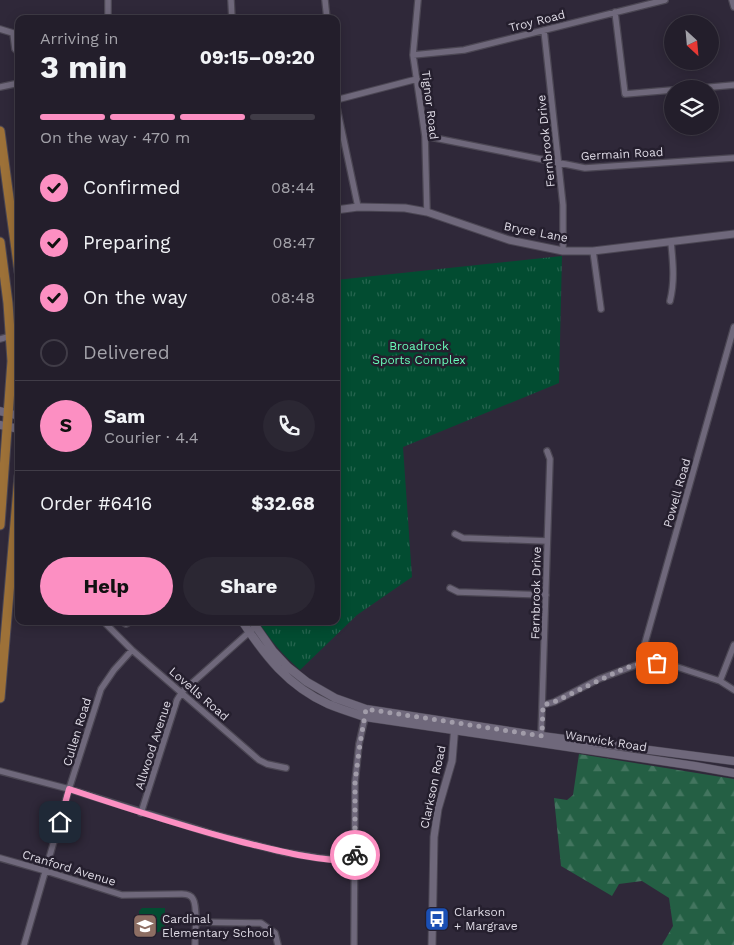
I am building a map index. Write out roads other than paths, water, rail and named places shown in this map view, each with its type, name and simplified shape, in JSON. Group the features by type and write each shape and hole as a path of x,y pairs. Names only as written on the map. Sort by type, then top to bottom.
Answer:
{"main road":[{"path":"0,131 15,229"},
{"path":"0,246 15,337 5,412 0,524"},
{"path":"0,698 15,518"},
{"name":"Warwick Road","path":"252,626 264,654 280,672 309,694 329,705 366,713 541,739 734,773"},
{"name":"Warwick Road","path":"541,739 734,761"}],"street":[{"path":"108,0 108,15"},
{"path":"231,0 232,15"},
{"path":"325,0 327,15"},
{"name":"Tignor Road","path":"418,0 413,55 425,136 427,212"},
{"name":"Troy Road","path":"413,55 464,50 665,0"},
{"path":"732,0 734,7"},
{"path":"615,12 625,94 664,91"},
{"path":"0,29 13,32 15,49"},
{"name":"Fernbrook Drive","path":"544,30 562,205 563,250"},
{"path":"340,101 418,79"},
{"path":"0,87 15,84"},
{"path":"719,86 734,85"},
{"path":"340,121 358,207"},
{"name":"Germain Road","path":"425,136 584,168 734,158"},
{"name":"Bryce Lane","path":"340,209 358,207 405,208 427,212 509,240 563,250 593,250 734,234"},
{"path":"0,246 15,242"},
{"path":"670,302 674,280 671,242"},
{"path":"593,250 601,309"},
{"name":"Powell Road","path":"639,664 734,327"},
{"path":"0,339 15,337"},
{"name":"Fernbrook Drive","path":"541,739 550,459 547,451"},
{"path":"455,534 463,538 547,541"},
{"path":"450,588 458,592 546,594"},
{"name":"Lovells Road","path":"109,625 132,650 259,760 267,764 286,768"},
{"name":"Allwood Avenue","path":"141,813 177,700 182,692 252,626"},
{"path":"720,681 734,645"},
{"name":"Cullen Road","path":"24,945 69,789 101,689 114,670 132,650"},
{"path":"543,705 554,702 625,668 639,664 671,664 720,681 734,690"},
{"path":"354,945 355,782 366,713"},
{"name":"Clarkson Road","path":"432,945 434,837 438,809 452,761 454,726"},
{"path":"0,771 69,789 141,813 283,852 355,861"},
{"name":"Cranford Avenue","path":"0,858 46,870 122,895 182,894 193,898 196,908 195,922"},
{"path":"195,945 195,922 261,923 276,933 278,945"}],"place":[{"name":"Clarkson + Margrave","path":"437,919"},
{"name":"Cardinal Elementary School","path":"145,926"}],"park label":[{"name":"Broadrock Sports Complex","path":"419,353"}]}
